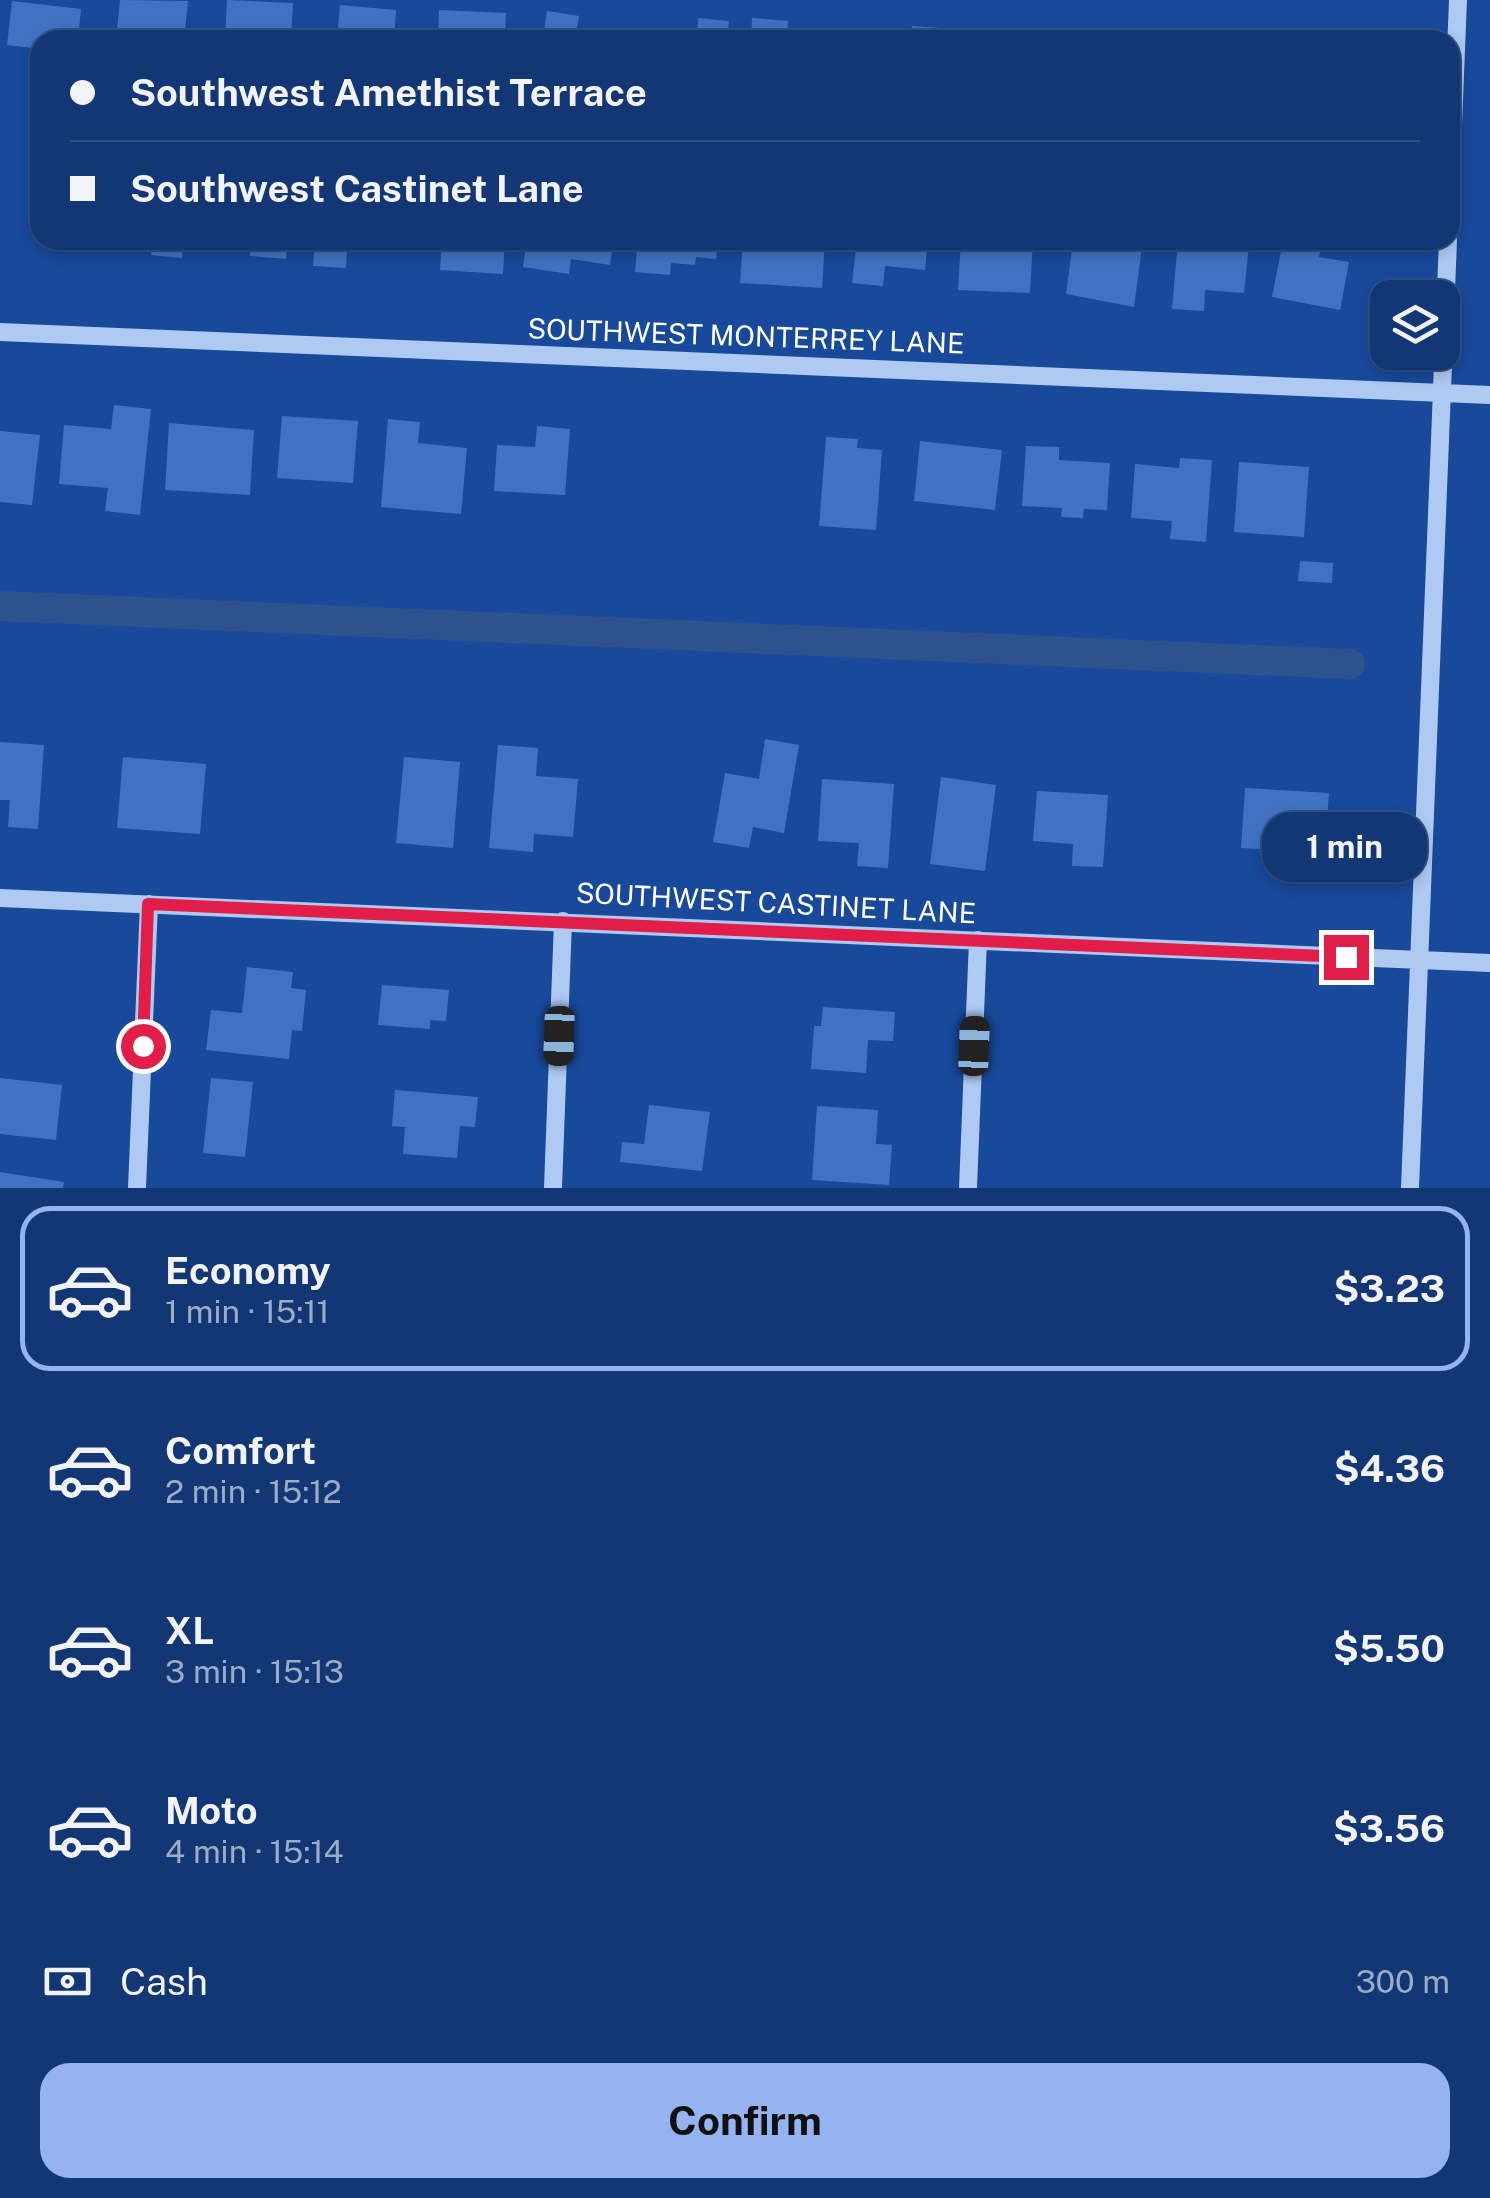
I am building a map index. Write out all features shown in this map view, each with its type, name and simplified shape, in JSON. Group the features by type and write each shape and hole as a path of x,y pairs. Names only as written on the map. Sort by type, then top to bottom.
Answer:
{"street":[{"path":"1457,30 1458,0"},
{"path":"1410,1188 1448,250"},
{"name":"SOUTHWEST MONTERREY LANE","path":"0,332 1490,395"},
{"name":"SOUTHWEST CASTINET LANE","path":"0,898 1490,963"},
{"path":"137,1188 148,904"},
{"path":"552,1188 564,921"},
{"path":"968,1188 978,940"}],"building":[{"path":"120,0 188,1 185,30 117,30"},
{"path":"227,0 293,3 292,30 226,30"},
{"path":"12,1 81,9 79,30 30,30 30,48 7,45"},
{"path":"340,5 396,10 395,30 338,30"},
{"path":"439,10 506,13 505,30 438,30"},
{"path":"547,11 579,16 576,30 544,30"},
{"path":"698,18 729,21 728,30 697,30"},
{"path":"752,18 788,21 787,30 751,30"},
{"path":"912,26 941,28 941,30 911,30"},
{"path":"152,250 182,250 182,258 151,255"},
{"path":"251,250 287,250 286,259 250,256"},
{"path":"314,250 347,250 346,268 313,266"},
{"path":"441,250 504,250 503,274 440,270"},
{"path":"526,250 612,250 610,265 571,259 569,274 523,267"},
{"path":"637,250 717,250 716,259 696,257 695,265 671,263 670,275 635,272"},
{"path":"742,250 824,250 822,288 740,283"},
{"path":"856,250 927,250 925,270 885,266 883,286 852,283"},
{"path":"960,250 1032,250 1030,293 958,290"},
{"path":"1072,250 1142,250 1134,307 1066,294"},
{"path":"1177,250 1248,250 1244,293 1205,290 1204,311 1172,309"},
{"path":"1281,250 1321,250 1319,257 1349,262 1340,310 1272,297"},
{"path":"114,405 151,409 140,515 105,511 108,488 59,484 64,425 111,429"},
{"path":"282,416 358,421 353,483 277,478"},
{"path":"388,419 420,422 418,443 467,448 461,514 381,507"},
{"path":"169,423 254,430 250,495 165,490"},
{"path":"537,426 570,429 565,495 494,491 497,445 535,447"},
{"path":"0,431 40,435 32,505 0,502"},
{"path":"826,437 858,439 857,448 882,450 876,530 819,526"},
{"path":"920,441 1002,450 995,510 914,501"},
{"path":"1026,446 1059,447 1059,460 1110,463 1107,510 1084,509 1083,518 1061,517 1062,508 1022,506"},
{"path":"1180,458 1212,460 1206,542 1170,539 1172,521 1131,518 1135,464 1179,468"},
{"path":"1239,462 1309,467 1304,537 1234,532"},
{"path":"1300,561 1333,563 1332,583 1298,581"},
{"path":"765,739 799,745 784,833 753,827 749,848 713,842 725,773 759,779"},
{"path":"0,742 44,745 38,829 8,827 10,800 0,800"},
{"path":"498,745 538,748 536,776 578,779 573,837 534,834 533,852 489,848"},
{"path":"123,757 206,764 200,834 117,828"},
{"path":"404,757 460,762 453,848 396,843"},
{"path":"941,777 996,785 985,871 930,864"},
{"path":"822,779 894,784 888,868 857,866 859,843 818,841"},
{"path":"1245,788 1329,793 1323,873 1290,871 1291,851 1241,848"},
{"path":"1037,791 1108,795 1103,867 1072,866 1073,844 1033,841"},
{"path":"247,967 293,972 291,988 306,990 302,1031 292,1030 289,1059 206,1050 211,1010 242,1013"},
{"path":"382,985 449,990 446,1021 430,1020 430,1029 378,1025"},
{"path":"823,1007 895,1012 893,1041 868,1040 866,1073 811,1069 814,1026 821,1026"},
{"path":"0,1078 62,1085 56,1140 0,1134"},
{"path":"211,1078 253,1082 245,1157 203,1153"},
{"path":"395,1090 478,1097 475,1127 460,1126 457,1158 403,1154 405,1127 392,1126"},
{"path":"649,1105 710,1112 702,1171 620,1162 622,1142 644,1144"},
{"path":"817,1106 878,1110 876,1144 892,1145 889,1185 812,1180"},
{"path":"0,1172 64,1182 63,1188 0,1188"}],"waterway":[{"path":"0,606 1350,664"}],"route":[{"path":"143,1046 148,904 1346,957"}]}
